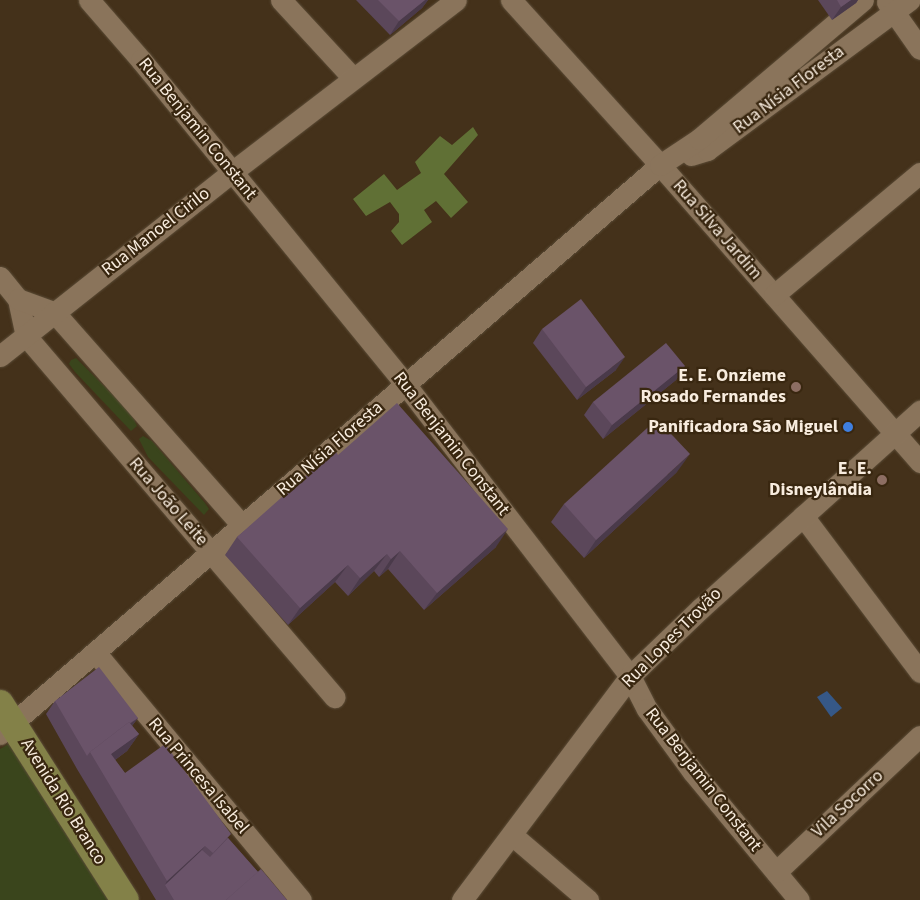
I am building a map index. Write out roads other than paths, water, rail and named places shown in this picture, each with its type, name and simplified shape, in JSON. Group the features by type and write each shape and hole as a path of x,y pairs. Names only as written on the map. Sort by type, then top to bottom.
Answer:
{"main road":[{"name":"Avenida Rio Branco","path":"4,721 125,900"}],"street":[{"name":"Rua Benjamin Constant","path":"88,0 232,172 405,384 630,676 648,709 693,772 799,900"},
{"path":"281,0 353,78"},
{"name":"Rua Manoel Cirilo","path":"0,356 232,172 456,0"},
{"name":"Rua Silva Jardim","path":"512,0 660,165 920,462"},
{"name":"Rua Nísia Floresta","path":"4,721 95,652 660,165 699,138 863,0"},
{"path":"896,4 920,48"},
{"name":"Rua Nísia Floresta","path":"660,165 707,150 896,4"},
{"path":"774,295 920,173"},
{"name":"Rua João Leite","path":"0,277 18,299 26,336 334,697"},
{"path":"18,299 54,312 242,525"},
{"name":"Rua Lopes Trovão","path":"462,900 630,676 920,411"},
{"path":"803,516 920,672"},
{"name":"Rua Princesa Isabel","path":"95,652 301,900"},
{"name":"Vila Socorro","path":"776,872 920,736"},
{"path":"512,835 588,900"}],"water":[{"path":"827,691 842,708 831,717 817,697"}],"place":[{"name":"E. E. Onzieme Rosado Fernandes","path":"796,387"},
{"name":"Panificadora São Miguel","path":"848,427"},
{"name":"E. E. Disneylândia","path":"882,480"}]}
